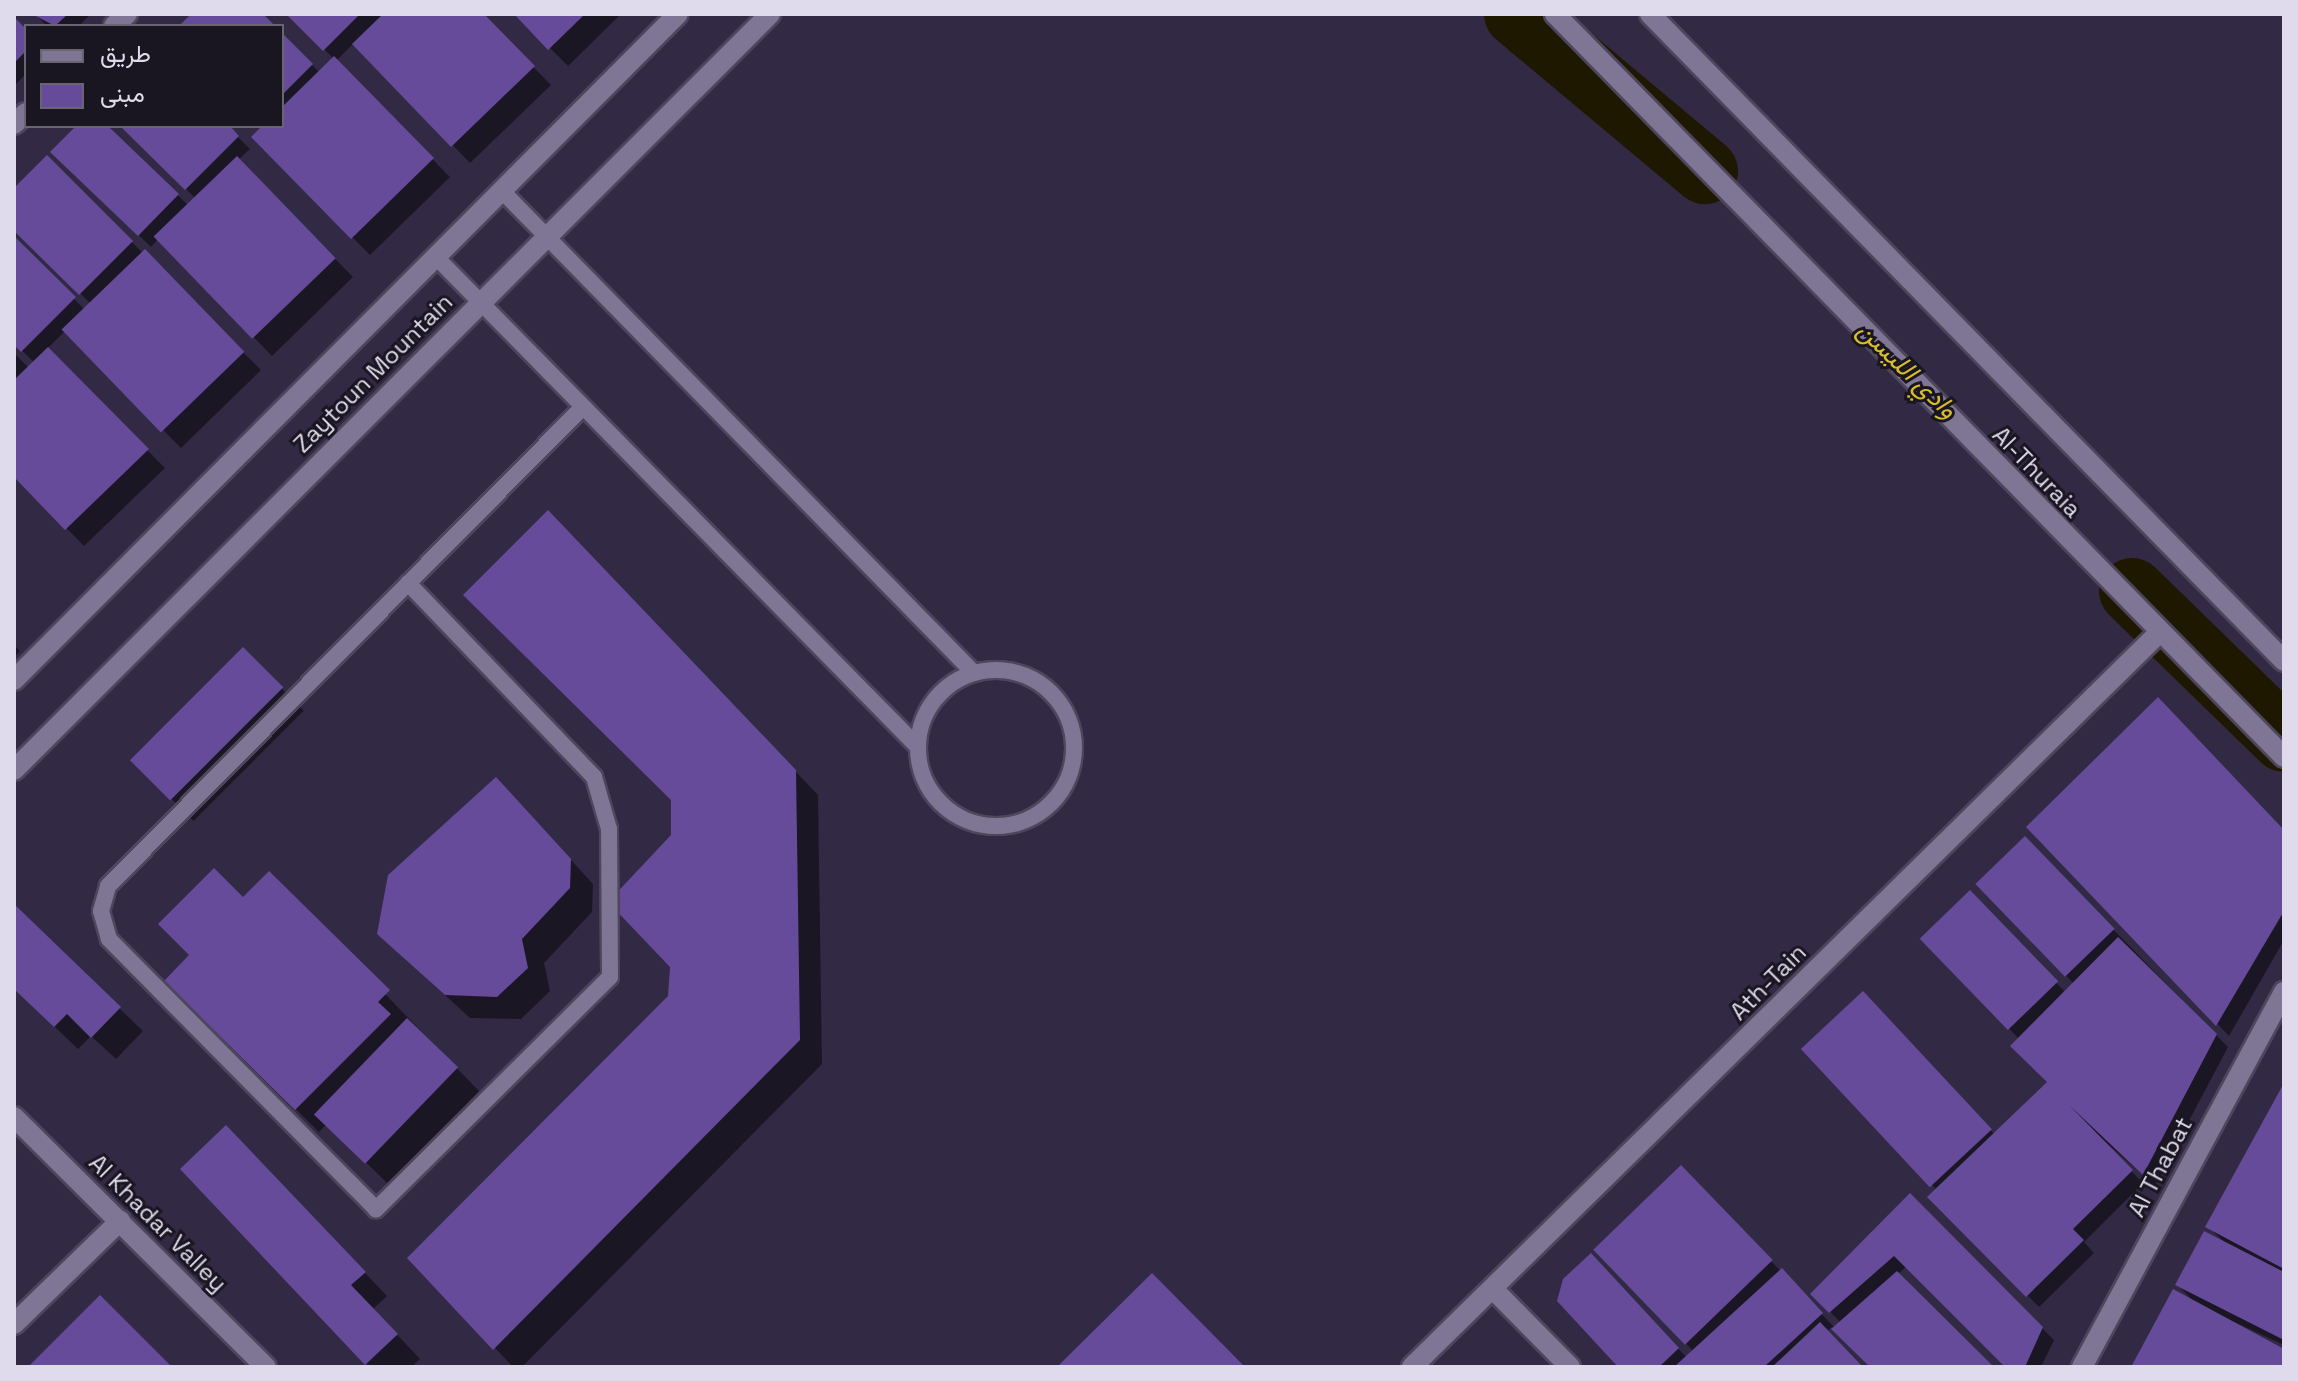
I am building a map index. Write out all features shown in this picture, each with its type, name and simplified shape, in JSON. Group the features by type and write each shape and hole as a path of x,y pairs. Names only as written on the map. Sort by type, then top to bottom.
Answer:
{"street":[{"name":"Zaytoun Mountain","path":"14,680 678,14"},
{"name":"Zaytoun Mountain","path":"14,770 770,14"},
{"name":"Al-Thuraia","path":"1555,14 2284,757"},
{"name":"Al-Thuraia","path":"1650,14 2284,661"},
{"name":"Ath-Tain","path":"1412,1367 2159,633"},
{"name":"Al Thabat","path":"2082,1367 2284,992"},
{"name":"Al Khadar Valley","path":"14,1117 266,1367"},
{"path":"14,1324 120,1221"},
{"path":"1493,1289 1570,1367"}],"lane":[{"path":"503,192 974,673"},
{"path":"436,257 917,746"},
{"path":"408,583 594,777 609,829 610,977 376,1209 109,939 101,911 108,886 408,583 582,408"},
{"path":"974,673 1027,677 1061,703 1074,733 1073,765 1059,795 1034,817 1002,826 970,822 943,805 923,779 917,746 938,697 974,673"}],"building":[{"path":"32,14 68,14 57,24"},
{"path":"191,14 263,14 273,24 181,24"},
{"path":"286,14 360,14 323,51"},
{"path":"383,14 484,14 535,66 451,147 352,44"},
{"path":"514,14 585,14 548,50"},
{"path":"14,17 24,27 24,53 14,63"},
{"path":"284,35 313,64 284,93"},
{"path":"334,56 434,158 351,239 251,137 260,128 284,128 284,105"},
{"path":"74,128 110,128 179,194 138,236 50,152"},
{"path":"122,128 232,128 239,136 185,190"},
{"path":"47,155 133,241 79,295 14,231 14,188"},
{"path":"237,156 336,258 252,339 154,237"},
{"path":"14,236 76,297 21,352 14,345"},
{"path":"145,249 244,352 161,432 62,330"},
{"path":"48,347 149,449 65,530 14,477 14,380"},
{"path":"548,510 796,770 800,1040 493,1350 407,1258 668,996 670,967 608,902 671,835 671,800 463,595"},
{"path":"243,647 283,687 170,800 130,760"},
{"path":"2158,697 2284,830 2284,911 2216,1026 2026,827"},
{"path":"496,777 571,859 570,888 522,939 528,968 497,997 445,995 377,934 388,875"},
{"path":"2025,836 2115,929 2065,977 1975,884"},
{"path":"214,868 243,897 269,871 390,990 378,1002 391,1014 295,1110 164,981 189,955 158,924"},
{"path":"1970,890 2058,981 2008,1030 1920,939"},
{"path":"14,904 121,1007 91,1038 67,1014 54,1027 14,989"},
{"path":"2118,937 2217,1034 2143,1175 2069,1105 2133,1170 2073,1229 2084,1240 2026,1297 1927,1197 2047,1082 2010,1046"},
{"path":"1863,991 1992,1129 1930,1187 1801,1049"},
{"path":"407,1018 458,1067 365,1164 314,1114"},
{"path":"2284,1083 2284,1269 2205,1227"},
{"path":"226,1125 366,1272 351,1285 398,1334 365,1365 180,1169"},
{"path":"1681,1165 1773,1260 1685,1345 1593,1250"},
{"path":"1910,1193 2043,1327 2025,1367 2005,1367 1894,1256 1829,1313 1810,1294"},
{"path":"2204,1231 2284,1272 2284,1340 2175,1285"},
{"path":"1591,1253 1679,1348 1659,1367 1618,1367 1557,1301 1563,1279"},
{"path":"1782,1268 1823,1313 1764,1367 1674,1367"},
{"path":"1897,1271 1994,1367 1870,1367 1831,1329"},
{"path":"1152,1273 1245,1367 1057,1367"},
{"path":"2173,1289 2284,1349 2282,1367 2131,1367"},
{"path":"100,1295 172,1367 28,1367"},
{"path":"1820,1322 1861,1365 1772,1367"}],"waterway":[{"name":"وادي الليسن","path":"1517,14 1705,171"},
{"name":"وادي الليسن","path":"2132,591 2284,739"}]}
